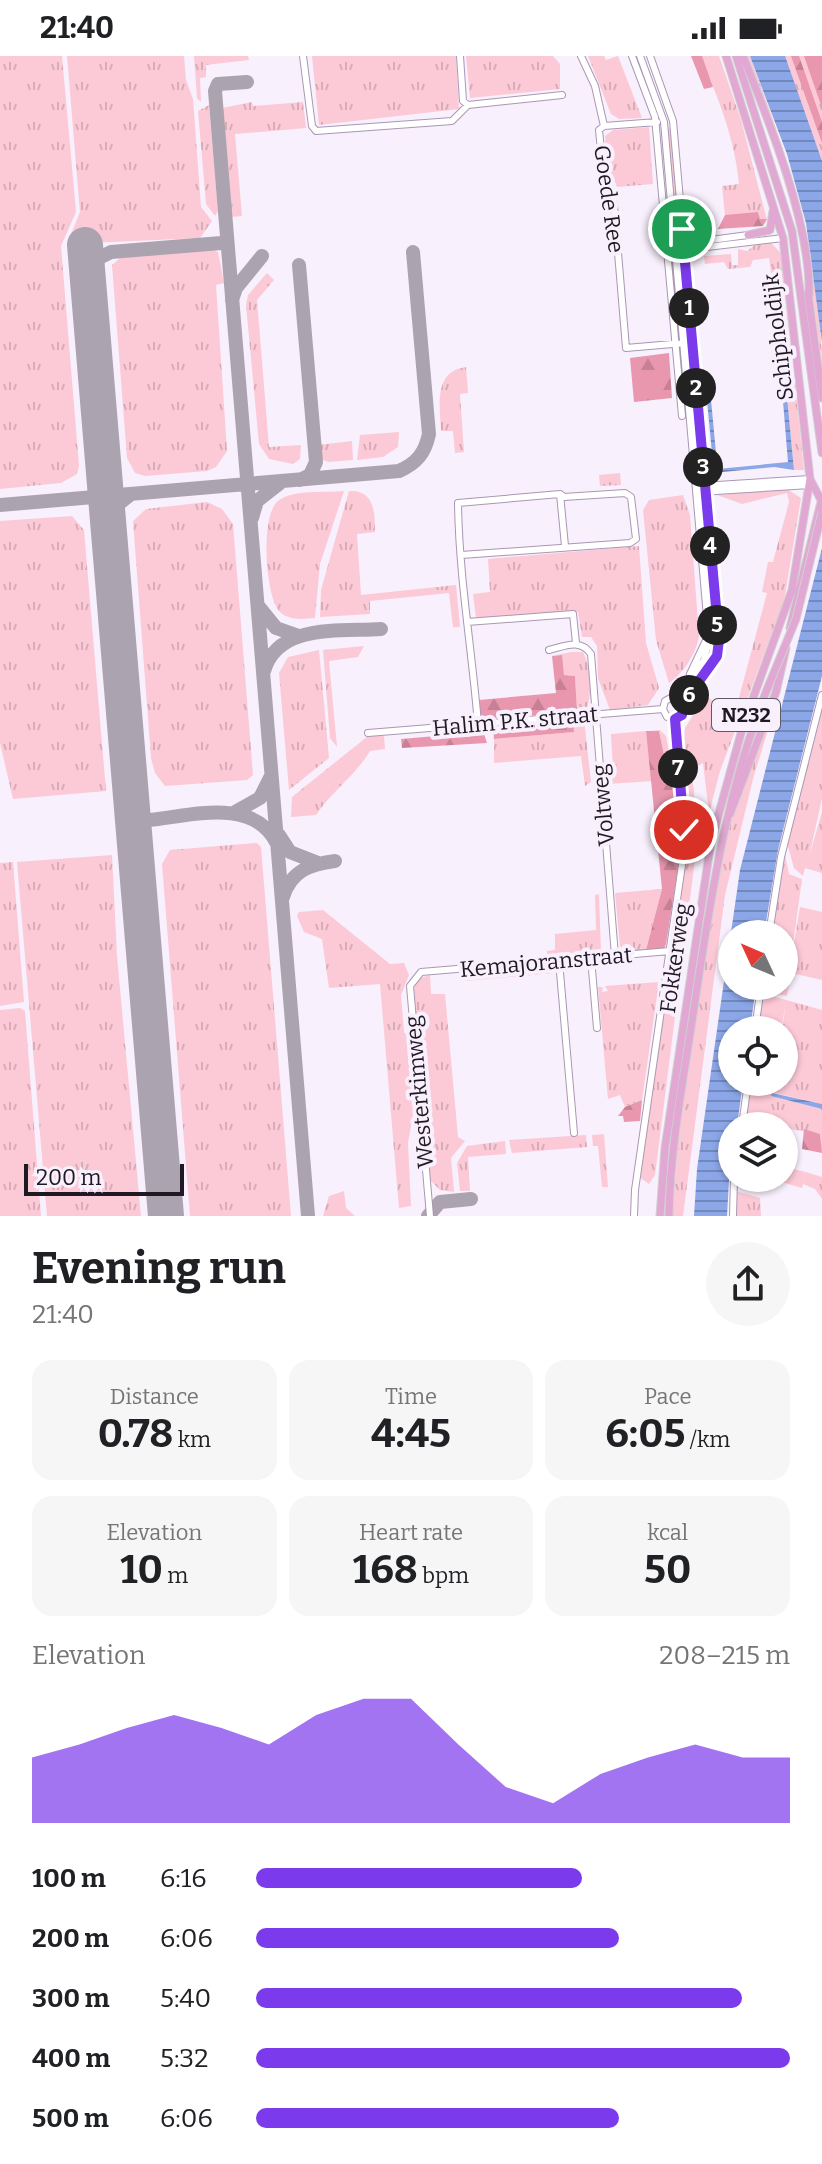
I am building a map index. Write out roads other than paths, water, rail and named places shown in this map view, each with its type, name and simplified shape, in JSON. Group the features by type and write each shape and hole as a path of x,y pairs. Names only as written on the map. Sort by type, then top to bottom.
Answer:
{"main road":[{"name":"Schipholdijk","path":"726,56 783,238 816,483"},
{"path":"736,56 788,218 822,453"},
{"path":"743,56 794,204 804,248 822,398"},
{"path":"774,168 791,210 809,298"},
{"path":"748,235 767,232 773,227 770,189"},
{"path":"783,238 788,218"},
{"name":"N232","path":"725,823 736,804 779,683 821,499 816,483"},
{"name":"Fokkerweg","path":"660,1216 665,1148 711,842 746,716 788,602 816,483"},
{"name":"Fokkerweg","path":"669,1216 673,1149 710,900 725,823 748,741 796,619 822,512"}],"street":[{"path":"303,56 315,131 452,121 468,105 562,95"},
{"path":"460,56 463,101 468,105"},
{"name":"Goede Ree","path":"581,56 595,86 604,126 599,130 600,143 604,181 614,205 626,348 675,344"},
{"path":"632,56 660,122 682,416"},
{"path":"640,56 660,122 675,248 693,455 706,503 718,651 684,702 684,712 675,719"},
{"path":"650,56 673,121 704,475 709,634 706,654 676,697 665,701 663,709 667,717 675,719"},
{"path":"604,126 673,121"},
{"path":"675,248 748,235"},
{"path":"684,246 783,238"},
{"path":"675,344 692,343"},
{"path":"686,376 695,376"},
{"path":"693,455 702,454"},
{"path":"704,489 816,483"},
{"path":"560,494 565,546"},
{"path":"461,555 630,543 636,539 629,494 564,497 560,494 458,503 461,555 467,622 478,724"},
{"path":"467,622 573,614 576,643 549,650"},
{"path":"690,678 690,668 709,634"},
{"name":"Voltweg","path":"576,643 586,647 591,654 615,956"},
{"path":"771,920 781,857 822,695"},
{"path":"676,697 684,702"},
{"name":"Halim P.K. straat","path":"368,733 663,709"},
{"path":"634,1216 635,1190 684,851 675,719"},
{"name":"Kemajoranstraat","path":"421,972 670,951"},
{"path":"591,958 597,1028"},
{"path":"559,961 574,1133"},
{"name":"Westerkimweg","path":"421,972 410,986 430,1216"},
{"path":"733,1216 734,1192"}],"water":[{"path":"750,56 785,56 822,161 822,342 806,223 787,154"},
{"path":"785,376 794,470 774,467 713,473 713,458 716,458 718,469 788,462 781,377"},
{"path":"709,378 716,453 712,453 705,379"},
{"path":"822,548 822,676 778,850 766,920 733,920 740,870"},
{"path":"721,1000 754,1000 752,1016 719,1016"},
{"path":"718,1023 718,1096 741,1096 739,1112 718,1112 718,1192 728,1192 727,1216 694,1216 697,1169"},
{"path":"771,1096 822,1104 822,1109"}]}
